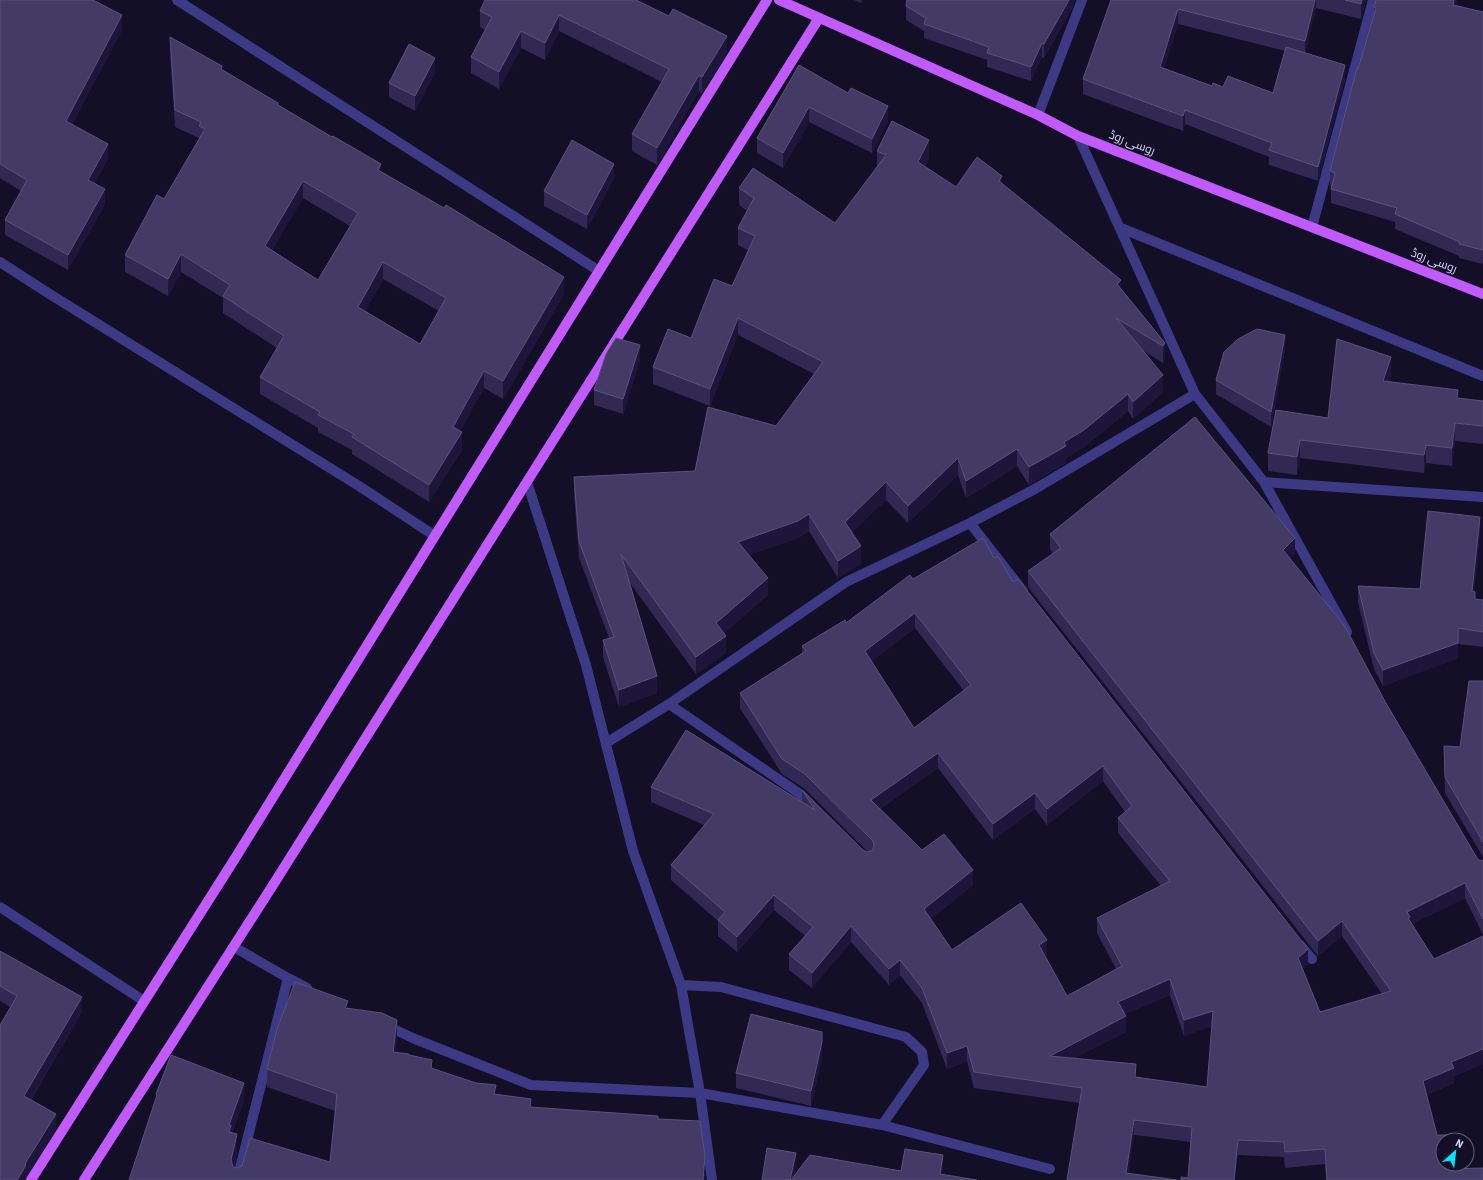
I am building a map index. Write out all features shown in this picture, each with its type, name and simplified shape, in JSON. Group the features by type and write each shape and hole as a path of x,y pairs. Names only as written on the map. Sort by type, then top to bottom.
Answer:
{"main road":[{"path":"31,1180 234,860 767,0"},
{"name":"روسی روڈ","path":"779,0 1038,115 1078,136 1483,294"},
{"path":"84,1180 234,947 819,18"}],"street":[{"path":"177,0 599,271"},
{"path":"1038,115 1082,0"},
{"path":"1312,227 1373,0"},
{"path":"1078,136 1195,394 1264,482 1351,641"},
{"path":"1121,228 1483,376"},
{"path":"0,262 359,486 435,536"},
{"path":"606,743 669,704 846,582 970,523 1035,489 1195,394"},
{"path":"527,482 586,665 633,851 681,985 700,1093 712,1180"},
{"path":"1264,482 1483,497"},
{"path":"970,523 1028,598"},
{"path":"669,704 800,794 817,810"},
{"path":"0,907 144,1001"},
{"path":"1292,934 1312,959"},
{"path":"234,947 316,992"},
{"path":"237,1180 288,978"},
{"path":"681,985 721,987 906,1036 916,1044 922,1052 924,1065 882,1125"},
{"path":"373,1019 415,1039 531,1085 700,1093 882,1125 1050,1169"}],"building":[{"path":"0,0 93,0 122,15 66,121 108,144 88,180 105,189 68,255 5,220 27,180 0,164"},
{"path":"485,0 636,0 669,16 673,9 727,36 702,77 699,75 657,148 632,134 669,69 559,15 545,43 521,31 499,72 471,57 492,17 480,11"},
{"path":"907,0 1069,0 1044,44 1042,43 1031,67 987,53 989,47 924,24 926,18 906,6"},
{"path":"1111,0 1315,0 1305,41 1178,9 1160,67 1212,86 1213,83 1223,87 1228,76 1273,93 1286,47 1345,65 1318,167 1269,150 1272,143 1185,110 1183,116 1083,79"},
{"path":"1345,0 1362,0 1361,4"},
{"path":"1376,0 1454,0 1453,5 1483,12 1483,250 1459,244 1460,242 1395,214 1397,208 1331,189 1335,173 1330,171 1357,68 1358,69 1376,8 1374,7"},
{"path":"170,37 222,66 221,69 278,103 278,105 381,164 378,170 444,208 446,205 564,277 503,381 484,371 453,427 462,432 429,485 352,437 354,434 318,415 320,412 260,377 284,336 223,296 230,285 181,254 168,279 125,255 157,195 164,199 205,129 199,126 201,122 175,110","holes":["303,181 358,213 318,280 265,246","383,262 446,298 420,344 358,307"]},
{"path":"409,44 435,58 415,96 389,83"},
{"path":"799,65 848,93 851,88 888,106 872,139 809,107 783,153 757,138"},
{"path":"892,121 929,140 918,162 956,187 977,157 1002,176 999,181 1121,280 1117,284 1165,343 1163,346 1116,318 1163,375 1133,402 1128,394 1084,430 1064,442 1066,446 1029,467 1017,449 966,481 958,458 908,506 886,482 845,522 861,546 838,561 809,514 798,521 738,542 768,578 716,623 726,636 696,657 621,554 657,676 619,690 603,640 614,637 579,541 574,477 695,471 708,407 776,426 823,362 738,318 710,389 653,367 668,329 691,338 714,279 732,286 755,236 738,228 754,198 739,188 753,168 835,223 886,155 877,151"},
{"path":"572,140 614,164 587,215 544,191"},
{"path":"1257,329 1285,335 1271,412 1216,380 1224,352 1238,339"},
{"path":"616,338 640,345 623,399 594,390 606,354"},
{"path":"1337,339 1391,357 1383,381 1458,390 1457,398 1483,401 1483,426 1455,423 1452,448 1426,445 1424,455 1300,440 1297,457 1268,453 1276,410 1328,418"},
{"path":"1195,417 1295,538 1283,550 1344,625 1387,705 1477,858 1480,861 1483,860 1483,919 1465,883 1407,912 1410,917 1408,918 1434,959 1483,936 1483,1049 1451,1062 1454,1068 1423,1081 1436,1132 1435,1132 1435,1172 1475,1172 1475,1168 1483,1168 1483,1180 1327,1180 1325,1149 1285,1152 1284,1142 1238,1140 1234,1180 1181,1180 1181,1177 1188,1178 1192,1127 1134,1120 1126,1173 1177,1180 1067,1180 1082,1088 974,1072 967,1046 947,1053 922,988 900,960 889,969 851,926 812,973 789,954 813,927 774,895 737,937 718,920 725,912 671,865 714,814 651,787 686,730 815,810 802,790 863,850 867,852 872,851 874,847 873,841 805,774 782,759 740,693 806,651 802,646 845,620 846,623 910,575 913,579 983,538 994,558 998,556 1013,582 1018,579 1308,949 1298,958 1320,1012 1391,991 1342,921 1318,941 1028,571 1061,548 1050,534","holes":["915,613 971,685 914,728 865,651","938,753 993,824 1035,793 1047,809 1103,766 1132,806 1118,818 1170,881 1097,918 1122,966 1067,996 1039,945 1047,940 1021,903 952,950 924,909 973,870 944,834 922,850 871,800","1170,979 1184,1020 1213,1011 1207,1087 1135,1077 1136,1064 1050,1056 1126,1016 1118,1002"]},
{"path":"1428,511 1480,517 1472,591 1475,592 1475,599 1483,600 1483,632 1458,628 1458,643 1383,670 1374,653 1358,586 1420,589"},
{"path":"1469,681 1483,681 1483,842 1445,777 1444,746 1460,747"},
{"path":"0,951 82,997 24,1096 56,1114 26,1162 25,1167 17,1180 0,1180 0,1025 17,996 0,986"},
{"path":"295,982 348,1001 345,1008 382,1013 397,1020 393,1052 409,1054 432,1060 431,1068 476,1083 496,1085 494,1094 531,1099 530,1107 658,1116 658,1119 700,1121 705,1156 703,1180 129,1180 157,1095 156,1094 171,1055 244,1083 229,1125 231,1125 229,1132 237,1134 231,1160 233,1167 238,1168 242,1166 250,1138 330,1162 337,1094 267,1069 277,1029"},
{"path":"751,1014 822,1032 822,1042 811,1091 736,1073"},
{"path":"767,1148 796,1153 790,1180 762,1180"},
{"path":"905,1149 943,1155 940,1174 977,1180 791,1180 810,1155 901,1171"}]}
